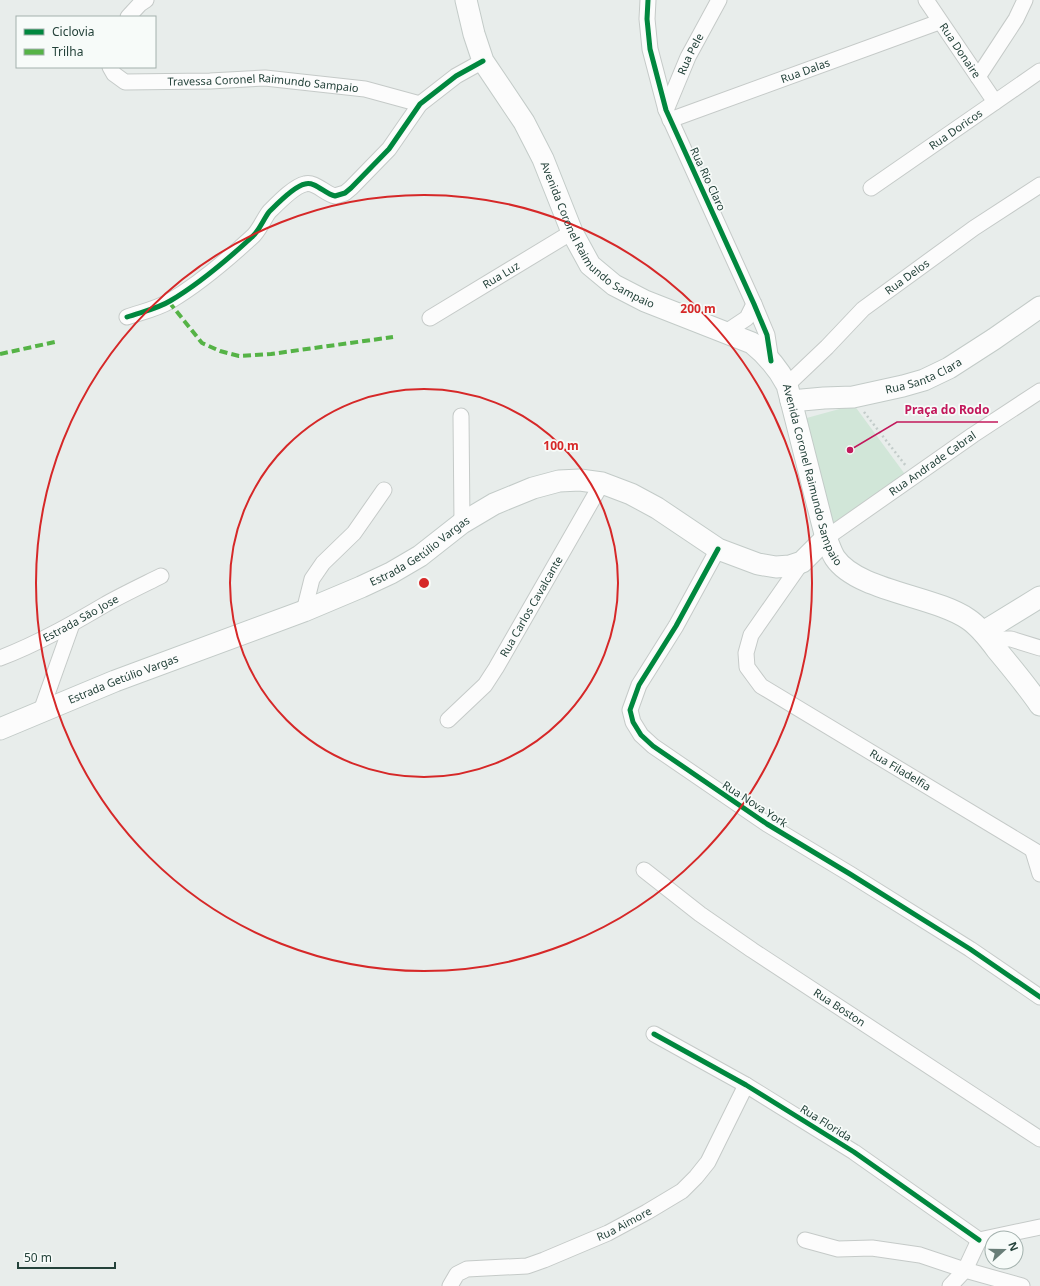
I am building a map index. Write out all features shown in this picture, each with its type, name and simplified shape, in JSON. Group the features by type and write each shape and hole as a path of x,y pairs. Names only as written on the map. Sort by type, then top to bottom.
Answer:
{"main road":[{"name":"Avenida Coronel Raimundo Sampaio","path":"466,0 474,34 483,61 524,122 543,159 572,232 590,265 614,285 645,301 752,343 771,361 789,393 826,538 834,558 846,569 873,583 947,609 968,619 986,636 1040,705"},
{"name":"Rua Santa Clara","path":"789,393 853,397 924,380 949,368 1040,307"},
{"name":"Estrada Getúlio Vargas","path":"0,728 116,681 304,611 361,587 420,556 462,523 494,504 533,488 559,481 580,480 602,483 631,494 656,508 718,549 758,564 776,567 790,566 802,562"},
{"path":"802,562 826,538"},
{"path":"986,636 1040,597"}],"street":[{"path":"129,16 146,0"},
{"name":"Rua Rio Claro","path":"648,0 647,20 650,49 668,115 767,335 771,361"},
{"name":"Rua Pele","path":"668,115 688,57 719,0"},
{"name":"Rua Donaire","path":"926,0 939,22 995,102"},
{"path":"978,77 1016,19 1025,0"},
{"name":"Rua Dalas","path":"668,115 939,22"},
{"path":"126,317 169,302 206,276 254,236 270,212 284,198 299,187 306,183 314,185 325,193 335,196 351,188 389,149 420,104 456,76 483,61"},
{"name":"Travessa Coronel Raimundo Sampaio","path":"111,68 114,74 125,82 203,81 266,78 365,89 420,104"},
{"name":"Rua Doricos","path":"871,188 1040,71"},
{"name":"Rua Delos","path":"789,393 827,347 863,309 974,228 1040,185"},
{"name":"Rua Luz","path":"430,318 572,232"},
{"path":"726,332 747,318 754,304"},
{"name":"Rua Andrade Cabral","path":"826,538 973,435 1040,391"},
{"path":"461,416 462,523"},
{"name":"Rua Carlos Cavalcante","path":"448,720 485,685 602,483"},
{"path":"304,611 312,579 323,563 354,533 384,490"},
{"name":"Rua Nova York","path":"718,549 676,626 639,685 630,710 633,722 641,735 653,746 767,824 970,949 1040,997"},
{"name":"Rua Filadelfia","path":"802,562 751,635 746,653 747,667 761,686 1036,852"},
{"name":"Estrada Sāo Jose","path":"0,658 14,653 72,624 108,603 161,576"},
{"path":"41,711 72,624"},
{"path":"986,636 1011,639 1040,648"},
{"path":"1036,852 1040,874"},
{"name":"Rua Boston","path":"644,870 700,914 752,950 1040,1139"},
{"name":"Rua Florida","path":"654,1034 746,1085 854,1152 979,1240"},
{"name":"Rua Aimore","path":"450,1286 457,1274 467,1269 527,1266 544,1260 608,1233 682,1191 708,1162 746,1085"},
{"path":"950,1286 965,1270 979,1240 1040,1227"},
{"path":"805,1240 838,1249 872,1248 920,1255 965,1270 1022,1286"}],"path":[{"path":"853,397 914,476"}],"green space":[{"path":"854,405 907,477 833,526 803,419"}],"marked path":[{"path":"169,302 202,343 220,351 239,356 271,354 393,337"},
{"path":"0,354 55,342"}],"cycle path":[{"path":"648,0 647,19 650,49 666,110 767,335 771,361"},
{"path":"127,317 165,304 202,279 223,263 252,237 257,232 269,212 286,196 301,185 312,184 335,196 345,193 389,149 420,104 456,76 483,61"},
{"path":"718,549 676,626 639,685 630,710 633,722 641,735 653,746 767,824 970,949 1040,997"},
{"path":"654,1034 746,1085 854,1152 979,1240"}],"place":[{"name":"Praça do Rodo","path":"850,450"}]}
